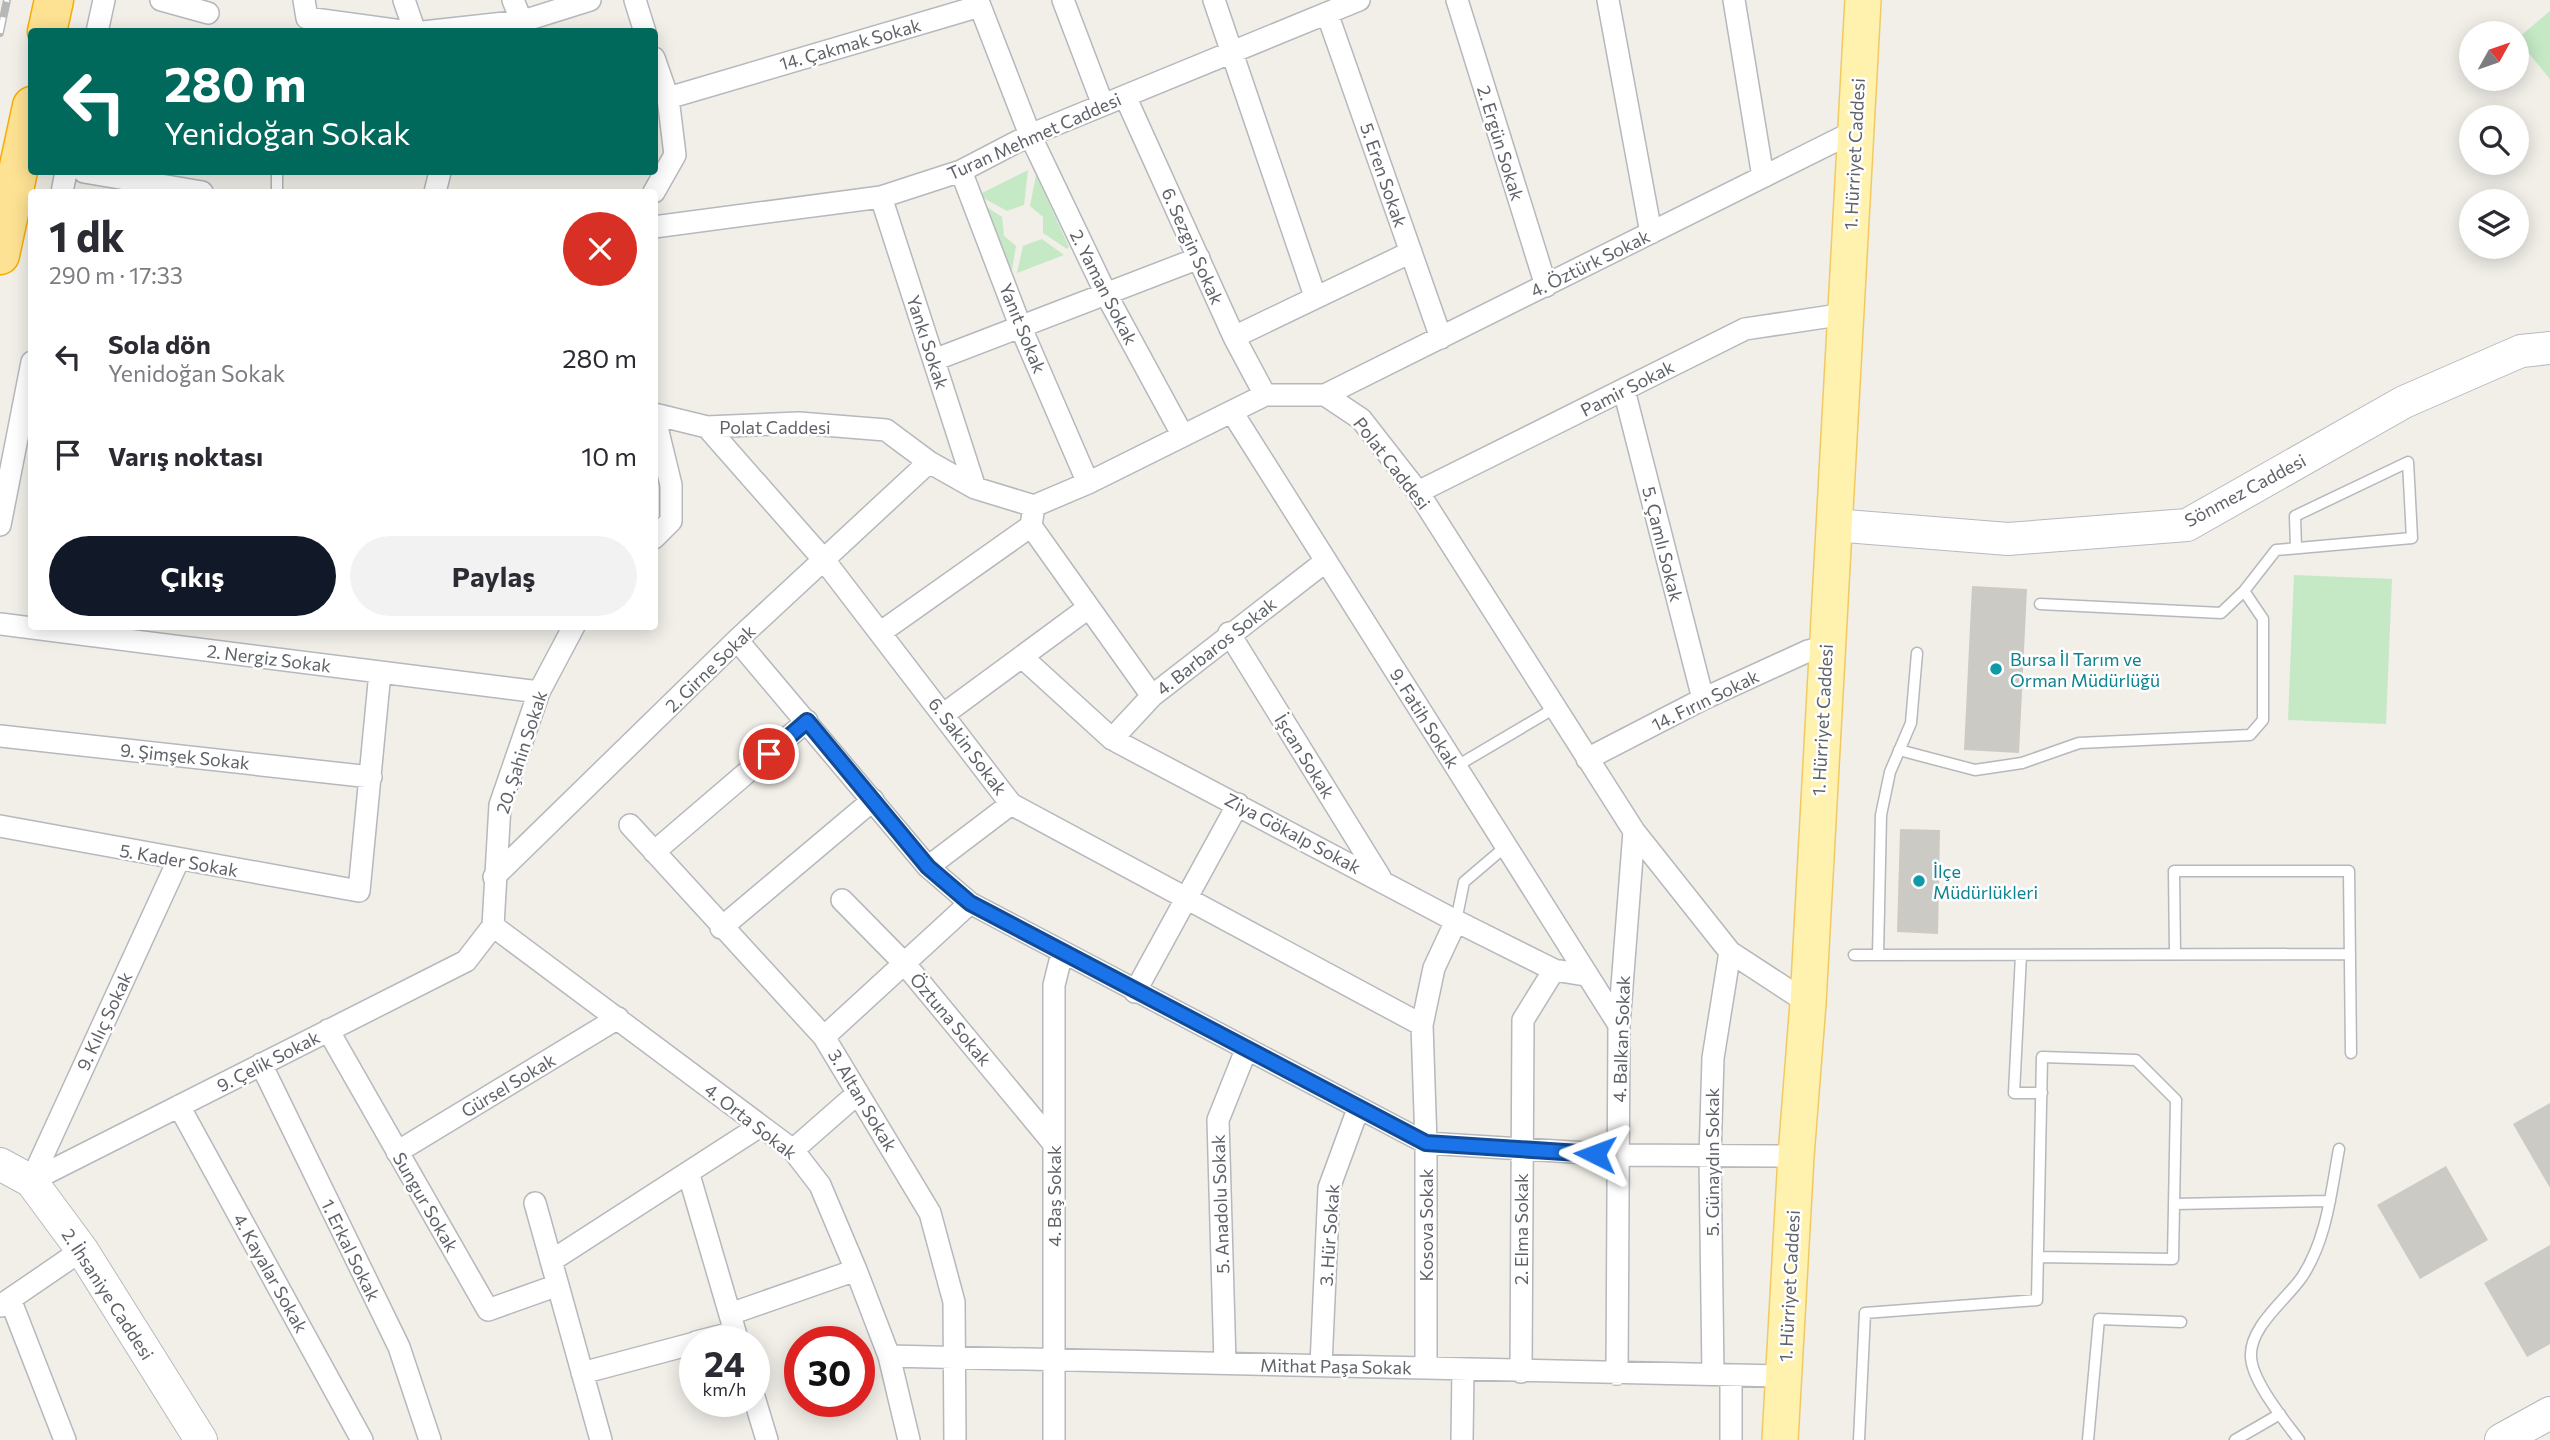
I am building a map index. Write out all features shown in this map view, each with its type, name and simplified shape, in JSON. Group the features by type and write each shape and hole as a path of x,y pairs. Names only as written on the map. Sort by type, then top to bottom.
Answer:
{"highway":[{"path":"48,28 54,0"},
{"path":"0,255 28,125"}],"main road":[{"name":"1. Hürriyet Caddesi","path":"1780,1440 1796,1156 1808,1003 1863,0"},
{"name":"Sönmez Caddesi","path":"1833,525 2008,539 2187,525 2404,402 2521,351 2550,348"},
{"name":"2. İhsaniye Caddesi","path":"0,1164 31,1181 82,1250 201,1440"},
{"path":"2501,1440 2550,1413"}],"street":[{"path":"98,28 104,0"},
{"path":"161,0 208,13"},
{"path":"404,0 414,28"},
{"path":"513,0 524,26"},
{"path":"491,28 524,26 590,0"},
{"path":"635,0 644,28"},
{"path":"1063,0 1103,105"},
{"path":"1214,0 1315,296"},
{"name":"Turan Mehmet Caddesi","path":"658,226 881,197 961,171 1030,135 1359,0"},
{"name":"2. Ergün Sokak","path":"1457,0 1546,286"},
{"path":"1608,0 1651,233"},
{"path":"1734,0 1763,177"},
{"name":"14. Çakmak Sokak","path":"668,98 980,6 1030,135"},
{"path":"306,9 391,28"},
{"name":"5. Eren Sokak","path":"1326,13 1441,338"},
{"path":"656,189 675,155 668,98 658,69"},
{"name":"6. Sezgin Sokak","path":"1125,96 1234,337 1265,395"},
{"name":"4. Öztürk Sokak","path":"1325,395 1855,131"},
{"name":"2. Yaman Sokak","path":"1030,135 1107,296 1183,436"},
{"name":"Yanıt Sokak","path":"961,171 1021,328 1088,483"},
{"path":"102,175 184,189"},
{"name":"Yankı Sokak","path":"881,197 975,488"},
{"path":"1234,337 1411,252"},
{"path":"934,360 1107,296 1199,258"},
{"name":"Pamir Sokak","path":"1418,492 1745,329 1845,314"},
{"name":"5. Çamlı Sokak","path":"1624,390 1703,699"},
{"path":"881,632 1032,516 1088,483 1265,395 1325,395"},
{"name":"Polat Caddesi","path":"1325,395 1361,419 1418,492 1634,831 1730,952 1808,1003"},
{"path":"0,525 22,470 28,405"},
{"name":"9. Fatih Sokak","path":"1232,412 1619,1025"},
{"name":"Polat Caddesi","path":"658,416 707,427 799,423 887,430 929,462 1032,516"},
{"name":"6. Sakin Sokak","path":"707,427 824,560 1011,804 1422,1025"},
{"path":"658,431 671,485 671,521 658,534"},
{"name":"2. Girne Sokak","path":"494,877 737,640 929,462"},
{"path":"1032,516 1088,608 1152,696"},
{"name":"4. Barbaros Sokak","path":"1112,739 1152,696 1229,633 1326,561"},
{"path":"944,714 1088,608"},
{"name":"2. Nergiz Sokak","path":"0,624 28,628"},
{"name":"2. Nergiz Sokak","path":"48,630 539,692"},
{"name":"20. Şahin Sokak","path":"493,926 500,806 539,692 572,630"},
{"name":"İşcan Sokak","path":"1229,633 1381,879"},
{"path":"737,640 928,867 970,903 1426,1143 1619,1155 1796,1156"},
{"name":"14. Fırın Sokak","path":"1587,759 1703,699 1808,651 1826,647"},
{"name":"Ziya Gökalp Sokak","path":"1022,657 1112,739 1554,970 1585,975"},
{"path":"371,777 380,672"},
{"path":"654,852 807,721"},
{"name":"9. Şimşek Sokak","path":"0,736 371,777"},
{"name":"5. Kader Sokak","path":"0,826 178,861 359,891 371,777"},
{"path":"721,928 873,800"},
{"path":"928,867 1011,804"},
{"path":"1135,992 1238,804"},
{"name":"3. Altan Sokak","path":"630,825 721,928 824,1037 930,1213 954,1302 955,1440"},
{"name":"4. Balkan Sokak","path":"1617,1374 1619,1025 1634,831"},
{"name":"9. Kılıç Sokak","path":"31,1181 178,861"},
{"name":"Öztuna Sokak","path":"842,900 904,963 1054,1144"},
{"path":"824,1037 970,903"},
{"name":"Kosova Sokak","path":"1426,1368 1426,1143 1422,1025 1434,968 1456,921"},
{"name":"9. Çelik Sokak","path":"31,1181 466,961 493,926"},
{"name":"4. Orta Sokak","path":"493,926 793,1150 820,1185 856,1270 889,1356 909,1440"},
{"name":"5. Günaydın Sokak","path":"1730,952 1713,1058 1710,1157 1722,1375 1731,1440"},
{"name":"4. Baş Sokak","path":"1054,1440 1054,985 1062,953"},
{"name":"2. Elma Sokak","path":"1521,1372 1523,1020 1554,970"},
{"name":"Gürsel Sokak","path":"397,1152 618,1018"},
{"name":"Sungur Sokak","path":"328,1030 488,1310 558,1285"},
{"name":"5. Anadolu Sokak","path":"1225,1363 1218,1120 1246,1050"},
{"name":"1. Erkal Sokak","path":"261,1064 399,1347 430,1440"},
{"path":"793,1150 859,1093"},
{"name":"4. Kayalar Sokak","path":"179,1106 362,1440"},
{"name":"3. Hür Sokak","path":"1321,1365 1329,1188 1358,1109"},
{"path":"551,1262 689,1175 760,1126"},
{"path":"689,1175 733,1326"},
{"path":"535,1203 601,1440"},
{"path":"65,1440 5,1302 82,1250"},
{"path":"740,1326 856,1270"},
{"path":"582,1373 679,1346"},
{"name":"Mithat Paşa Sokak","path":"889,1356 1784,1376"},
{"path":"1462,1440 1463,1369"},
{"path":"760,1417 767,1440"}],"lane":[{"path":"2040,604 2221,613 2244,591 2276,550 2412,538 2408,462 2295,516 2296,548"},
{"path":"1899,750 1975,770 2022,763 2079,743 2246,737 2255,732 2263,720 2263,618 2244,591"},
{"path":"1878,956 1881,815 1889,772 1911,723 1917,653"},
{"path":"1455,767 1555,708"},
{"path":"1456,921 1464,882 1505,847"},
{"path":"2175,954 2174,872 2349,871 2351,1053"},
{"path":"1854,955 2350,954"},
{"path":"2021,955 2014,1093 2042,1093"},
{"path":"1859,1440 1865,1313 2037,1300 2042,1057 2136,1060 2176,1100 2173,1259 2038,1257"},
{"path":"2299,1440 2253,1368 2252,1344 2260,1329 2302,1276 2321,1237 2339,1149"},
{"path":"2174,1204 2330,1201"},
{"path":"2088,1440 2099,1319 2181,1322"},
{"path":"2235,1440 2280,1413"}],"green space":[{"path":"2550,11 2550,79 2529,54 2529,29"},
{"path":"1028,170 1024,205 1007,211 978,195"},
{"path":"1036,175 1069,247 1067,249 1043,233 1043,217 1030,206"},
{"path":"976,200 1002,217 1004,236 1016,246 1011,275"},
{"path":"1042,239 1064,255 1017,273 1023,246"},
{"path":"2294,575 2392,579 2386,724 2288,720"}],"building":[{"name":"Bursa İl Tarım ve Orman Müdürlüğü","path":"1972,586 2027,589 2019,753 1964,750"},
{"name":"İlçe Müdürlükleri","path":"1900,829 1940,830 1938,934 1897,932"},
{"path":"2550,1103 2550,1188 2513,1124"},
{"path":"2446,1166 2488,1240 2420,1279 2377,1205"},
{"path":"2550,1245 2550,1344 2527,1357 2484,1283"}],"railway":[{"path":"0,33 7,0"}],"place":[{"name":"Bursa İl Tarım ve Orman Müdürlüğü","path":"1996,669"},
{"name":"İlçe Müdürlükleri","path":"1919,881"}],"route":[{"path":"769,754 807,721 928,867 970,903 1426,1143 1595,1154"}]}
